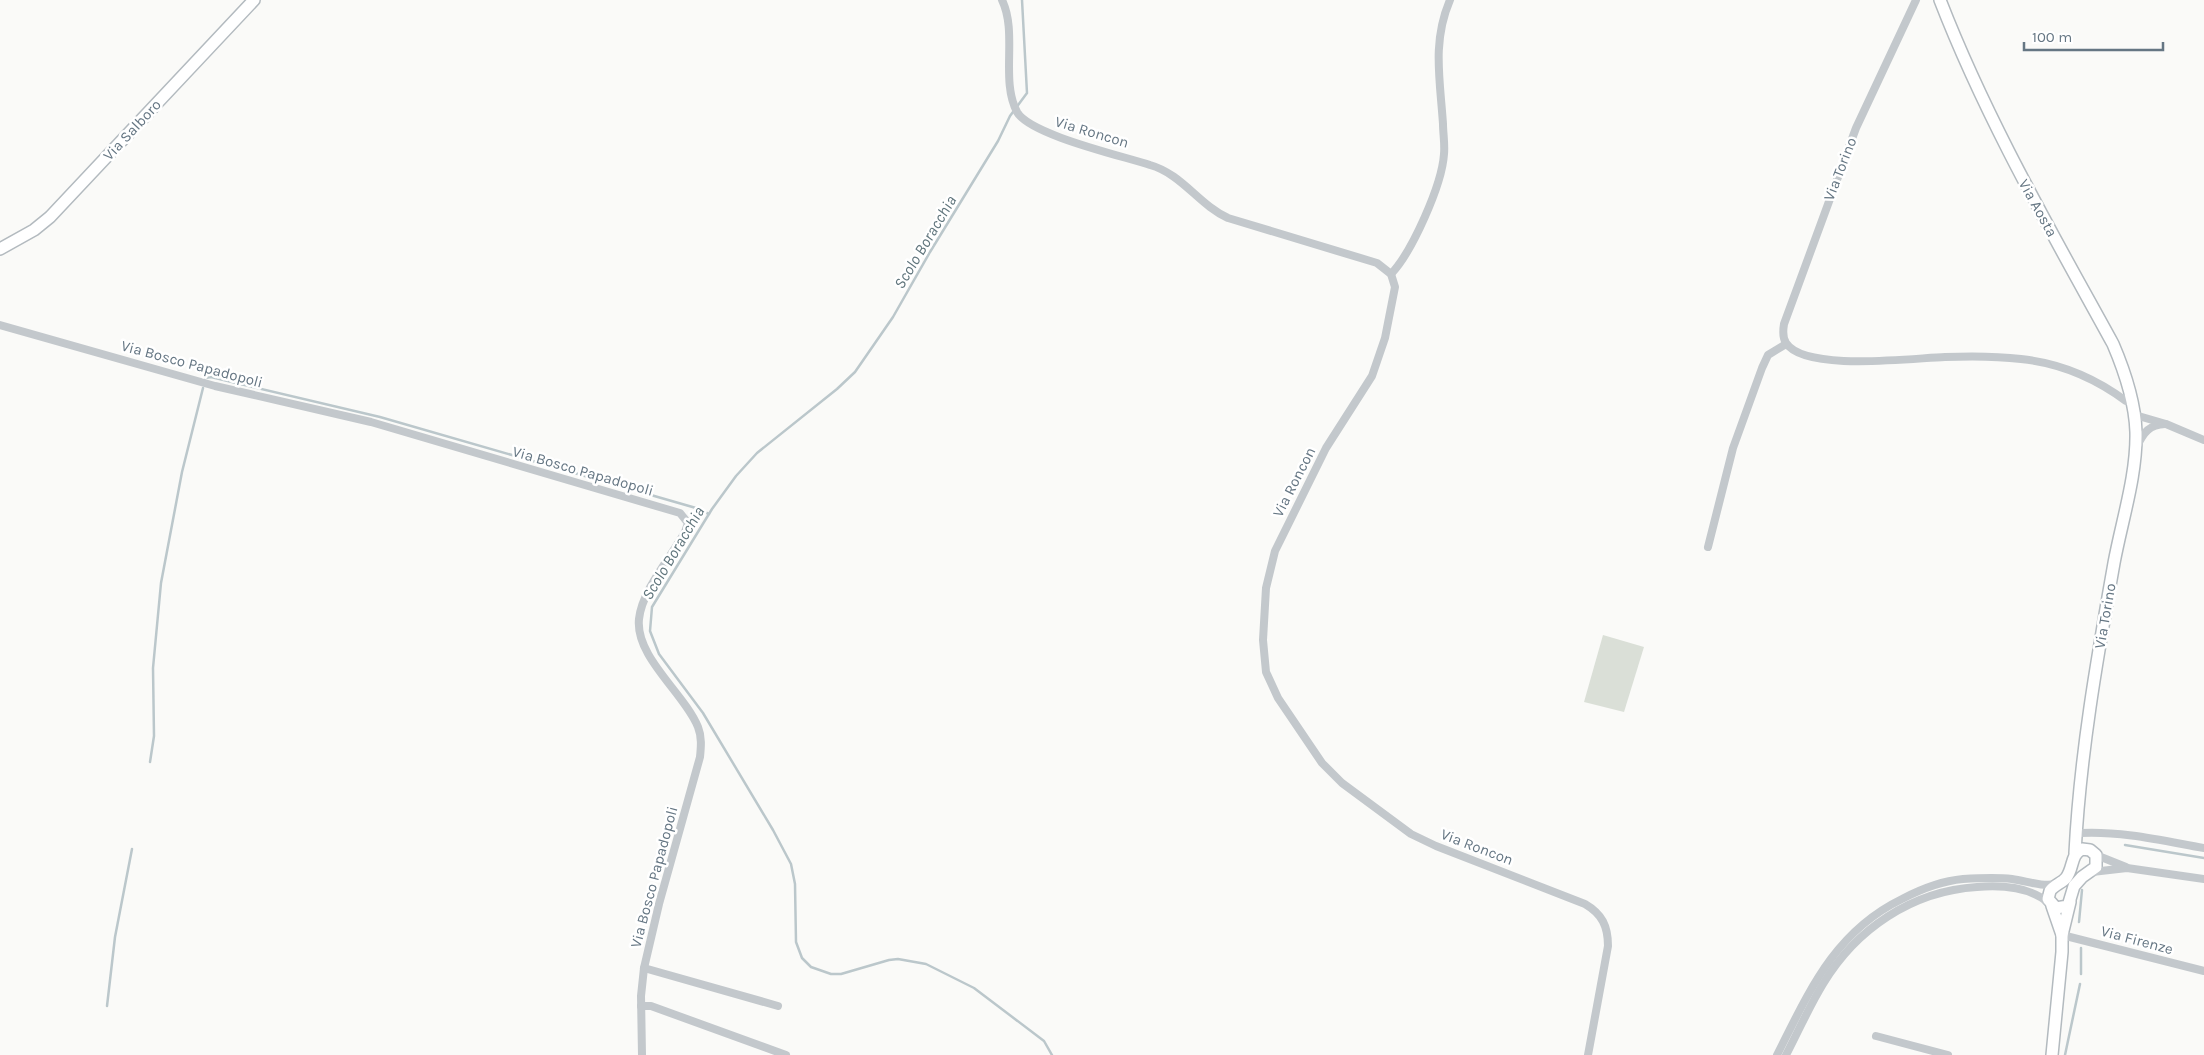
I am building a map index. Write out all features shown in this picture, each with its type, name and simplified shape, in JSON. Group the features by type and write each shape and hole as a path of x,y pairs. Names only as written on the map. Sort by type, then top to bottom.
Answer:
{"street":[{"name":"Via Salboro","path":"0,249 34,230 50,217 254,0"},
{"name":"Via Roncon","path":"1002,0 1008,20 1013,104 1023,120 1043,131 1154,166 1179,180 1211,209 1228,218 1377,263 1391,274 1395,288 1380,357 1372,376 1326,448 1280,540 1271,563 1266,588 1264,617 1263,640 1266,672 1278,698 1309,746 1331,773 1412,834 1436,846 1578,901 1592,908 1600,915 1608,933 1608,946 1588,1055"},
{"path":"1391,274 1402,262 1439,182 1445,153 1437,56 1441,25 1450,0"},
{"name":"Via Torino","path":"1786,344 1783,332 1784,324 1818,227 1864,109 1916,0"},
{"name":"Via Aosta","path":"1940,0 1980,96 1999,135 2113,344 2125,373 2135,415"},
{"name":"Via Bosco Papadopoli","path":"0,325 214,386 371,422 680,513 688,523 685,532 650,588 642,606 639,619 640,630 649,655 690,710 699,728 701,749 644,968 641,1006 642,1055"},
{"path":"1708,548 1733,448 1762,368 1768,355 1786,344 1808,355 1841,361 1949,357 2022,359 2070,370 2090,378 2126,401 2132,400"},
{"path":"2135,415 2166,424 2204,440"},
{"name":"Via Torino","path":"2051,904 2050,891 2068,876 2076,853 2077,817 2091,697 2136,448 2135,415"},
{"path":"2136,448 2147,429 2152,426 2166,424"},
{"name":"Via Torino","path":"2077,817 2081,833 2093,852"},
{"path":"2081,833 2102,833 2136,837 2204,848"},
{"path":"2076,853 2082,849 2093,852 2127,868"},
{"path":"2052,1055 2062,935 2074,886 2082,876 2096,867 2093,852"},
{"path":"2090,872 2127,868 2204,879"},
{"path":"1777,1055 1815,980 1832,955 1853,932 1883,908 1942,882 1962,879 2001,878 2038,884 2059,884"},
{"path":"1786,1055 1823,985 1839,960 1859,938 1888,915 1919,899 1968,887 2012,888 2036,895 2051,904 2064,908 2070,902"},
{"path":"2051,904 2062,935"},
{"name":"Via Firenze","path":"2062,935 2204,971"},
{"name":"Via Bosco Papadopoli","path":"644,968 778,1006"},
{"path":"641,1006 651,1006 786,1055"},
{"path":"1876,1036 1948,1055"}],"shaded area":[{"path":"1603,635 1644,647 1624,712 1584,702"}],"waterway":[{"name":"Scolo Boracchia","path":"1022,0 1027,93 1010,116 998,141 930,252 893,317 855,372 837,389 757,453 736,476 712,509 652,607 650,631 659,654 703,713 773,830 791,864 795,884 796,942 802,958 811,967 831,974 841,974 898,959 926,964 974,988 1044,1041 1052,1055"},
{"path":"205,378 211,377 380,417 696,508 709,514"},
{"path":"150,762 154,736 153,668 161,583 182,472 203,388"},
{"path":"2125,845 2204,858"},
{"path":"107,1006 115,937 132,849"},
{"path":"2079,922 2082,890"},
{"path":"2081,948 2081,974"},
{"path":"2065,1055 2080,984"}]}
